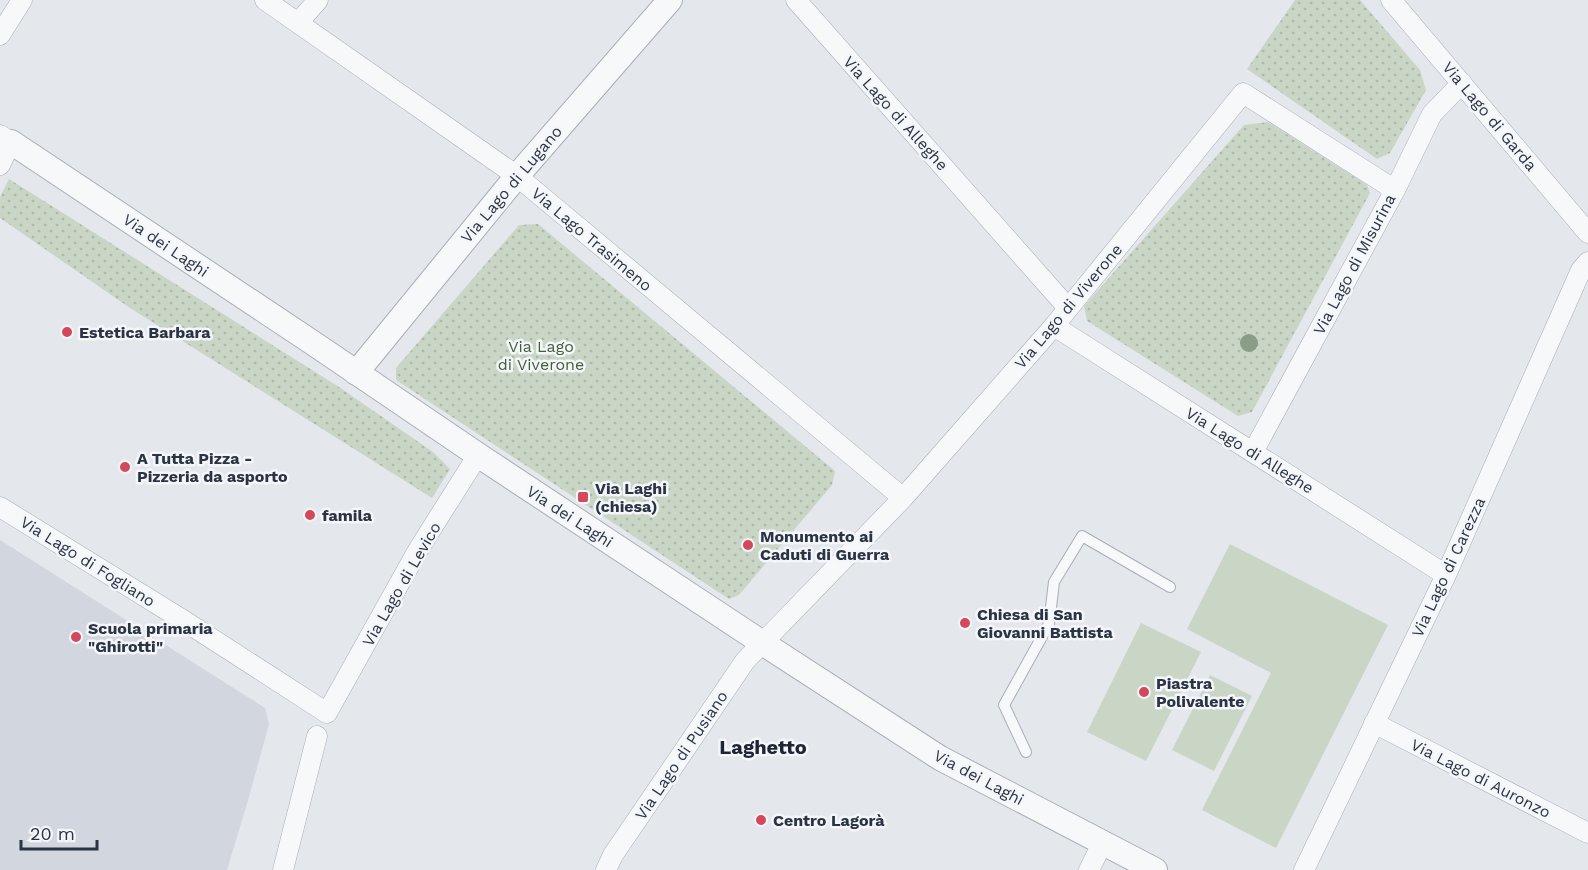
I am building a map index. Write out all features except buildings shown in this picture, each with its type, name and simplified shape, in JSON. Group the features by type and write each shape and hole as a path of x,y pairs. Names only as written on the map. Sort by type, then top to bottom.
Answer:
{"street":[{"path":"0,35 22,0"},
{"name":"Via Lago Trasimeno","path":"265,0 517,176 903,498"},
{"path":"298,23 318,0"},
{"name":"Via Lago di Lugano","path":"356,373 517,176 670,0"},
{"name":"Via Lago di Alleghe","path":"796,0 1068,308"},
{"name":"Via Lago di Garda","path":"1391,0 1588,233"},
{"name":"Via Lago di Misurina","path":"1253,452 1395,190 1432,114 1462,83"},
{"name":"Via Lago di Viverone","path":"761,642 903,498 1054,326 1243,93 1395,190"},
{"path":"0,165 6,139"},
{"name":"Via dei Laghi","path":"6,139 478,455 940,758 1155,870"},
{"name":"Via Lago di Carezza","path":"1304,870 1446,575 1581,270 1588,262"},
{"name":"Via Lago di Alleghe","path":"1054,326 1446,575"},
{"name":"Via Lago di Levico","path":"327,713 418,550 478,455"},
{"name":"Via Lago di Fogliano","path":"0,507 183,620 327,713"},
{"name":"Via Lago di Pusiano","path":"606,870 613,855 745,661 761,642"},
{"name":"Via Lago di Auronzo","path":"1374,723 1588,833"},
{"path":"283,870 317,736"},
{"path":"1089,870 1103,842"}],"lane":[{"path":"1026,752 1004,705 1049,624 1054,582 1082,536 1170,586"}],"shaded area":[{"name":"Scuola primaria \"Ghirotti\"","path":"0,540 265,708 269,724 227,870 0,870"}],"green space":[{"path":"1295,0 1360,0 1420,70 1426,90 1390,153 1377,159 1247,69"},
{"path":"1268,122 1367,185 1370,193 1252,412 1238,416 1087,321 1084,306 1244,125"},
{"path":"9,179 339,387 433,452 450,469 432,498 130,308 0,218 0,197"},
{"name":"Via Lago di Viverone","path":"538,224 835,471 832,485 739,595 729,599 396,380 396,368 519,225"},
{"path":"1230,544 1388,625 1276,848 1202,810 1271,673 1187,629"},
{"name":"Piastra Polivalente","path":"1141,623 1201,652 1146,761 1087,732"},
{"path":"1210,675 1252,696 1214,771 1172,750"}],"place":[{"name":"Estetica Barbara","path":"67,332"},
{"name":"A Tutta Pizza - Pizzeria da asporto","path":"125,467"},
{"name":"Via Laghi (chiesa)","path":"583,497"},
{"name":"famila","path":"310,515"},
{"name":"Monumento ai Caduti di Guerra","path":"748,545"},
{"name":"Chiesa di San Giovanni Battista","path":"965,623"},
{"name":"Scuola primaria \"Ghirotti\"","path":"76,637"},
{"name":"Piastra Polivalente","path":"1144,692"},
{"name":"Centro Lagorà","path":"761,820"}],"district":[{"name":"Laghetto","path":"763,747"}]}
